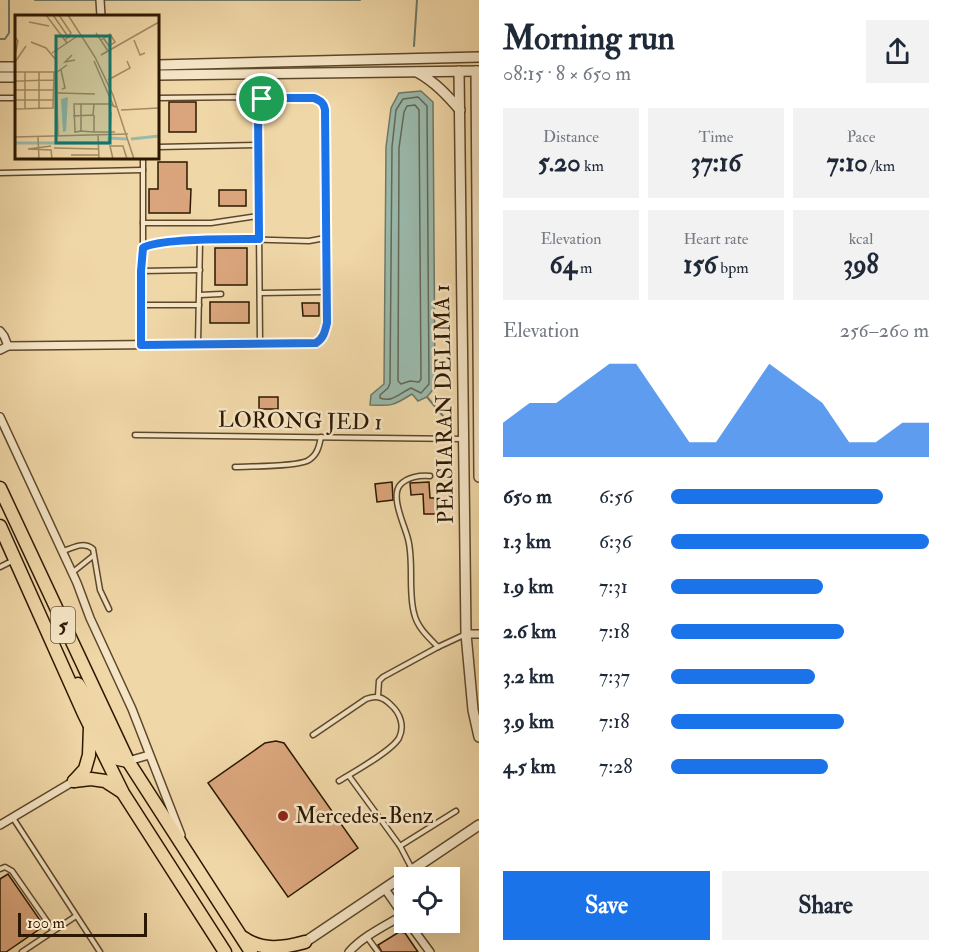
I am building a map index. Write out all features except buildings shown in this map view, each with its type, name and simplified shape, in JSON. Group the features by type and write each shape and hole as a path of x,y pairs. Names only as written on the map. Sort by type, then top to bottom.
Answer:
{"highway":[{"name":"5","path":"0,488 128,761 251,952"},
{"name":"5","path":"0,526 90,727 123,793 225,952"},
{"path":"46,628 89,702 112,753 118,759 128,761"},
{"path":"74,781 85,769 89,755 90,727"},
{"path":"74,781 91,779 105,781 123,793"},
{"path":"240,935 262,946 302,947"}],"street":[{"path":"100,0 101,15"},
{"path":"159,65 479,57"},
{"path":"159,75 478,70"},
{"name":"PERSIARAN DELIMA 1","path":"478,70 479,477"},
{"path":"416,71 440,87 460,110"},
{"name":"PERSIARAN DELIMA 1","path":"459,71 466,634 473,710 479,736"},
{"path":"0,331 8,346"},
{"path":"0,350 8,346 316,343"},
{"path":"0,417 63,551 90,618 132,709 191,858"},
{"path":"466,634 479,634"},
{"path":"128,761 149,755"},
{"path":"0,825 74,781"},
{"path":"415,867 479,825"},
{"path":"302,947 394,882"},
{"path":"385,889 394,902"},
{"path":"349,952 367,937 394,922"},
{"path":"416,933 430,952"}],"lane":[{"path":"159,98 314,98 320,100 324,105 327,323 321,340 316,343"},
{"path":"260,344 257,145 258,103 262,99"},
{"path":"159,147 257,145"},
{"path":"141,345 143,159"},
{"path":"0,173 143,170"},
{"path":"143,223 211,223 258,216"},
{"path":"143,248 148,244 200,241 259,239 309,241 325,238"},
{"path":"198,345 200,241"},
{"path":"141,271 200,270"},
{"path":"462,282 478,283"},
{"path":"260,293 326,292"},
{"path":"200,295 221,294"},
{"path":"141,305 200,304"},
{"name":"LORONG JED 1","path":"135,435 464,439"},
{"path":"235,467 292,464 308,460 317,452 321,437"},
{"path":"430,476 420,475 409,479 400,485 397,492 398,510 409,541 413,612 423,632 438,647"},
{"path":"63,551 83,544 93,549 100,590 109,609"},
{"path":"72,572 93,555"},
{"path":"0,567 15,560"},
{"path":"378,696 379,681 382,677 466,634"},
{"path":"313,735 366,699 378,696 393,706 401,718 399,738 392,747 339,782"},
{"path":"348,775 400,846 411,867"},
{"path":"400,846 456,811"},
{"path":"13,818 100,952"},
{"path":"0,868 5,867 12,871 53,930"},
{"path":"22,952 76,916"},
{"path":"367,937 378,952"}],"water":[{"path":"421,91 433,102 435,387 427,397 418,401 412,394 392,404 370,405 371,395 384,384 386,147 391,108 399,93"}],"waterway":[{"path":"0,39 5,39 9,33 9,0"},
{"path":"35,0 360,0"},
{"path":"414,46 417,0"},
{"path":"427,397 443,416"}],"place":[{"name":"Mercedes-Benz","path":"283,816"}],"route":[{"path":"314,98 320,100 324,105 327,323 324,334 316,343 141,345 143,248 148,244 259,239 258,103 262,99 314,98"}]}
